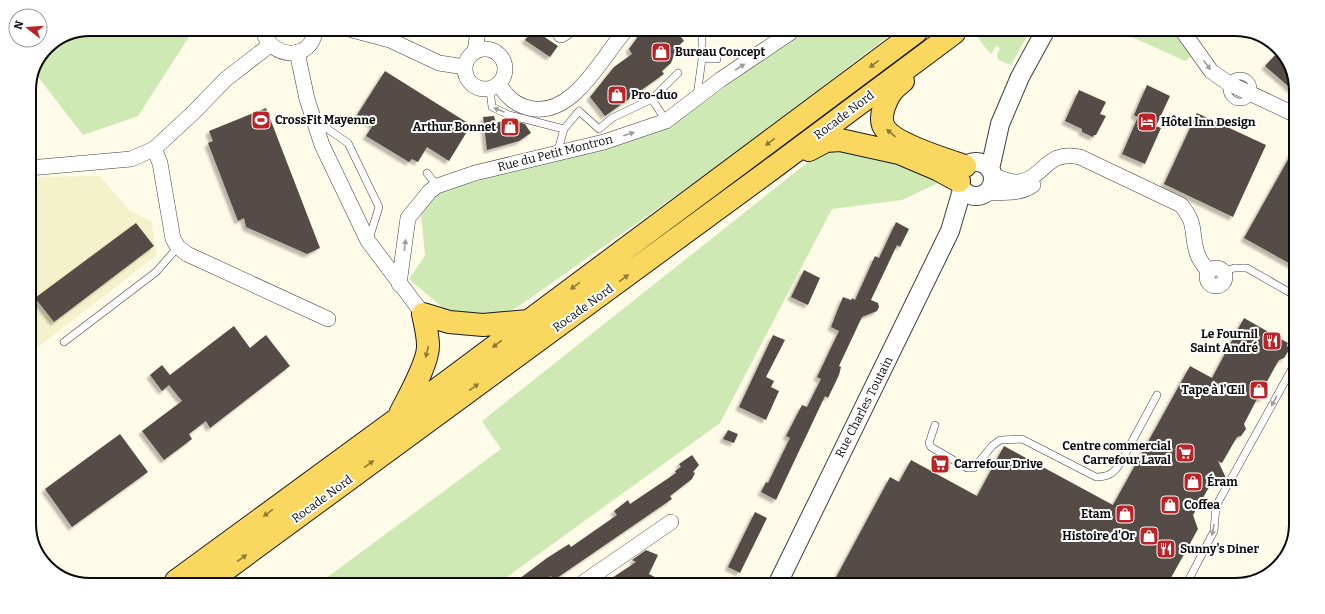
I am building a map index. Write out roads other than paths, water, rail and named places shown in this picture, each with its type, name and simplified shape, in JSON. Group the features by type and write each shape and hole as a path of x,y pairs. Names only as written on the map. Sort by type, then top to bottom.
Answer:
{"main road":[{"name":"Rocade Nord","path":"180,578 396,420 910,36"},
{"name":"Rocade Nord","path":"214,578 777,165 950,36"},
{"path":"951,36 930,60 890,92 882,115 883,126 890,135 945,159 964,175"},
{"path":"777,165 826,141 840,140 899,153 939,170 964,175"},
{"path":"396,420 412,392 426,356 428,346 423,314 449,322 483,325 528,320"}],"street":[{"path":"265,36 270,45 282,52 296,52 305,48 311,42 313,36"},
{"path":"375,36 390,40 439,63 464,67"},
{"path":"475,52 477,36"},
{"path":"495,87 519,105 546,110 561,105 573,95 588,78 621,36"},
{"name":"Rue du Petit Montron","path":"399,284 408,218 430,191 438,186 475,173 604,142 666,121 785,36"},
{"name":"Rue Charles Toutain","path":"780,578 950,231 964,175 1000,124 1020,77 1042,36"},
{"path":"1186,36 1211,71 1228,83 1289,112"},
{"path":"36,167 131,159 154,149 194,112 226,79 270,45"},
{"path":"488,49 499,55 505,66 505,73 495,87 484,90 472,85 465,74 464,67 470,56 475,52 488,49"},
{"path":"296,52 313,119 322,145 368,241 423,314"},
{"name":"Rue Charles Toutain","path":"950,231 992,185 991,172 1000,124"},
{"path":"154,149 160,163 173,239 178,247 211,266 328,319"},
{"path":"1047,164 1040,177 1032,186 1022,191 970,195 964,175 982,163 991,172 1019,182 1029,178 1053,159 1062,156 1080,157 1181,205 1190,215 1194,227 1197,254 1216,272"},
{"path":"590,578 672,522"}],"lane":[{"path":"697,99 702,59 702,36"},
{"path":"702,59 717,59"},
{"path":"557,154 564,129 579,111 599,130 612,118 652,99 678,73"},
{"path":"495,87 492,108 564,129"},
{"path":"652,99 666,121"},
{"path":"313,119 348,143 379,207 368,241"},
{"path":"427,173 438,186"},
{"path":"64,342 156,272 178,247"},
{"path":"1216,272 1234,268 1247,268 1289,292"},
{"path":"1190,578 1214,531 1216,506 1289,374"},
{"path":"935,425 929,442 931,447 966,468 974,468 992,446 1000,440 1022,439 1096,477 1105,477 1114,472 1121,462 1157,396"}],"place":[{"name":"Bureau Concept","path":"661,52"},
{"name":"Pro-duo","path":"617,95"},
{"name":"CrossFit Mayenne","path":"261,120"},
{"name":"Hôtel Inn Design","path":"1147,122"},
{"name":"Arthur Bonnet","path":"510,127"},
{"name":"Le Fournil Saint André","path":"1272,341"},
{"name":"Tape à l'Œil","path":"1259,390"},
{"name":"Centre commercial Carrefour Laval","path":"1185,453"},
{"name":"Carrefour Drive","path":"940,464"},
{"name":"Éram","path":"1193,482"},
{"name":"Coffea","path":"1170,505"},
{"name":"Etam","path":"1125,514"},
{"name":"Histoire d'Or","path":"1149,536"},
{"name":"Sunny's Diner","path":"1166,549"}]}
